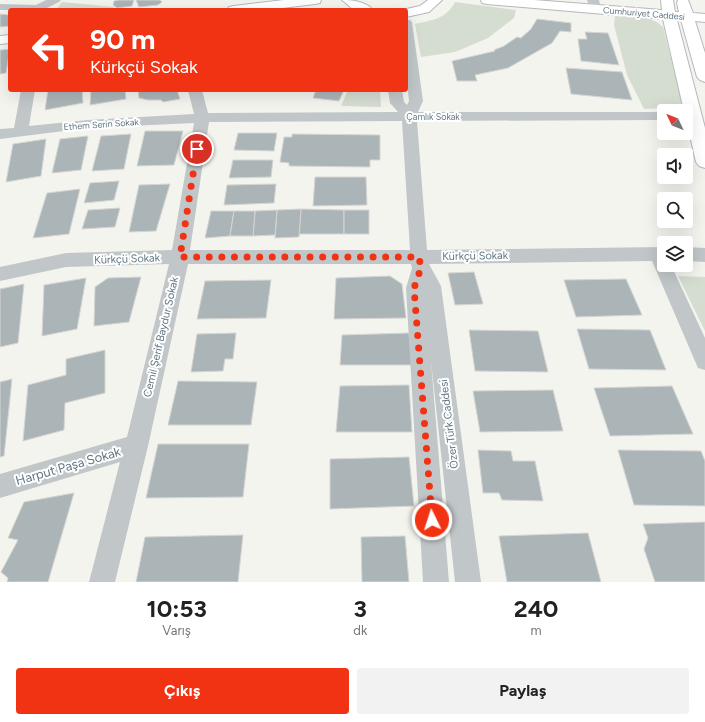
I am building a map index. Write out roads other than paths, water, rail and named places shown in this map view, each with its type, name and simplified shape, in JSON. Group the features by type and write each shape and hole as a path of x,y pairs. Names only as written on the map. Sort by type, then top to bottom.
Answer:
{"main road":[{"path":"246,8 283,2 315,0"},
{"path":"348,0 361,8"},
{"path":"408,13 424,9 436,0"},
{"name":"Cumhuriyet Caddesi","path":"487,0 594,4 669,15 705,18"},
{"path":"667,0 669,15 695,116 705,162"},
{"path":"682,0 705,77"}],"street":[{"path":"37,8 55,0"},
{"path":"0,7 18,8"},
{"name":"Özer Türk Caddesi","path":"408,38 416,101 409,116 420,263 414,288 436,582"},
{"path":"21,131 28,92"},
{"name":"Cemil Şerif Baydur Sokak","path":"102,582 136,446 180,257 202,118 196,92"},
{"path":"395,92 397,103 409,116"},
{"name":"Çamlık Sokak","path":"202,118 657,116"},
{"name":"Ethem Serin Sokak","path":"0,134 88,124 202,118"},
{"name":"Kürkçü Sokak","path":"0,274 66,260 180,257 420,263 657,254"},
{"path":"693,254 705,255"},
{"name":"Özer Türk Caddesi","path":"420,263 432,286 468,582"},
{"path":"668,272 705,361"},
{"name":"Harput Paşa Sokak","path":"0,486 136,446"}]}
